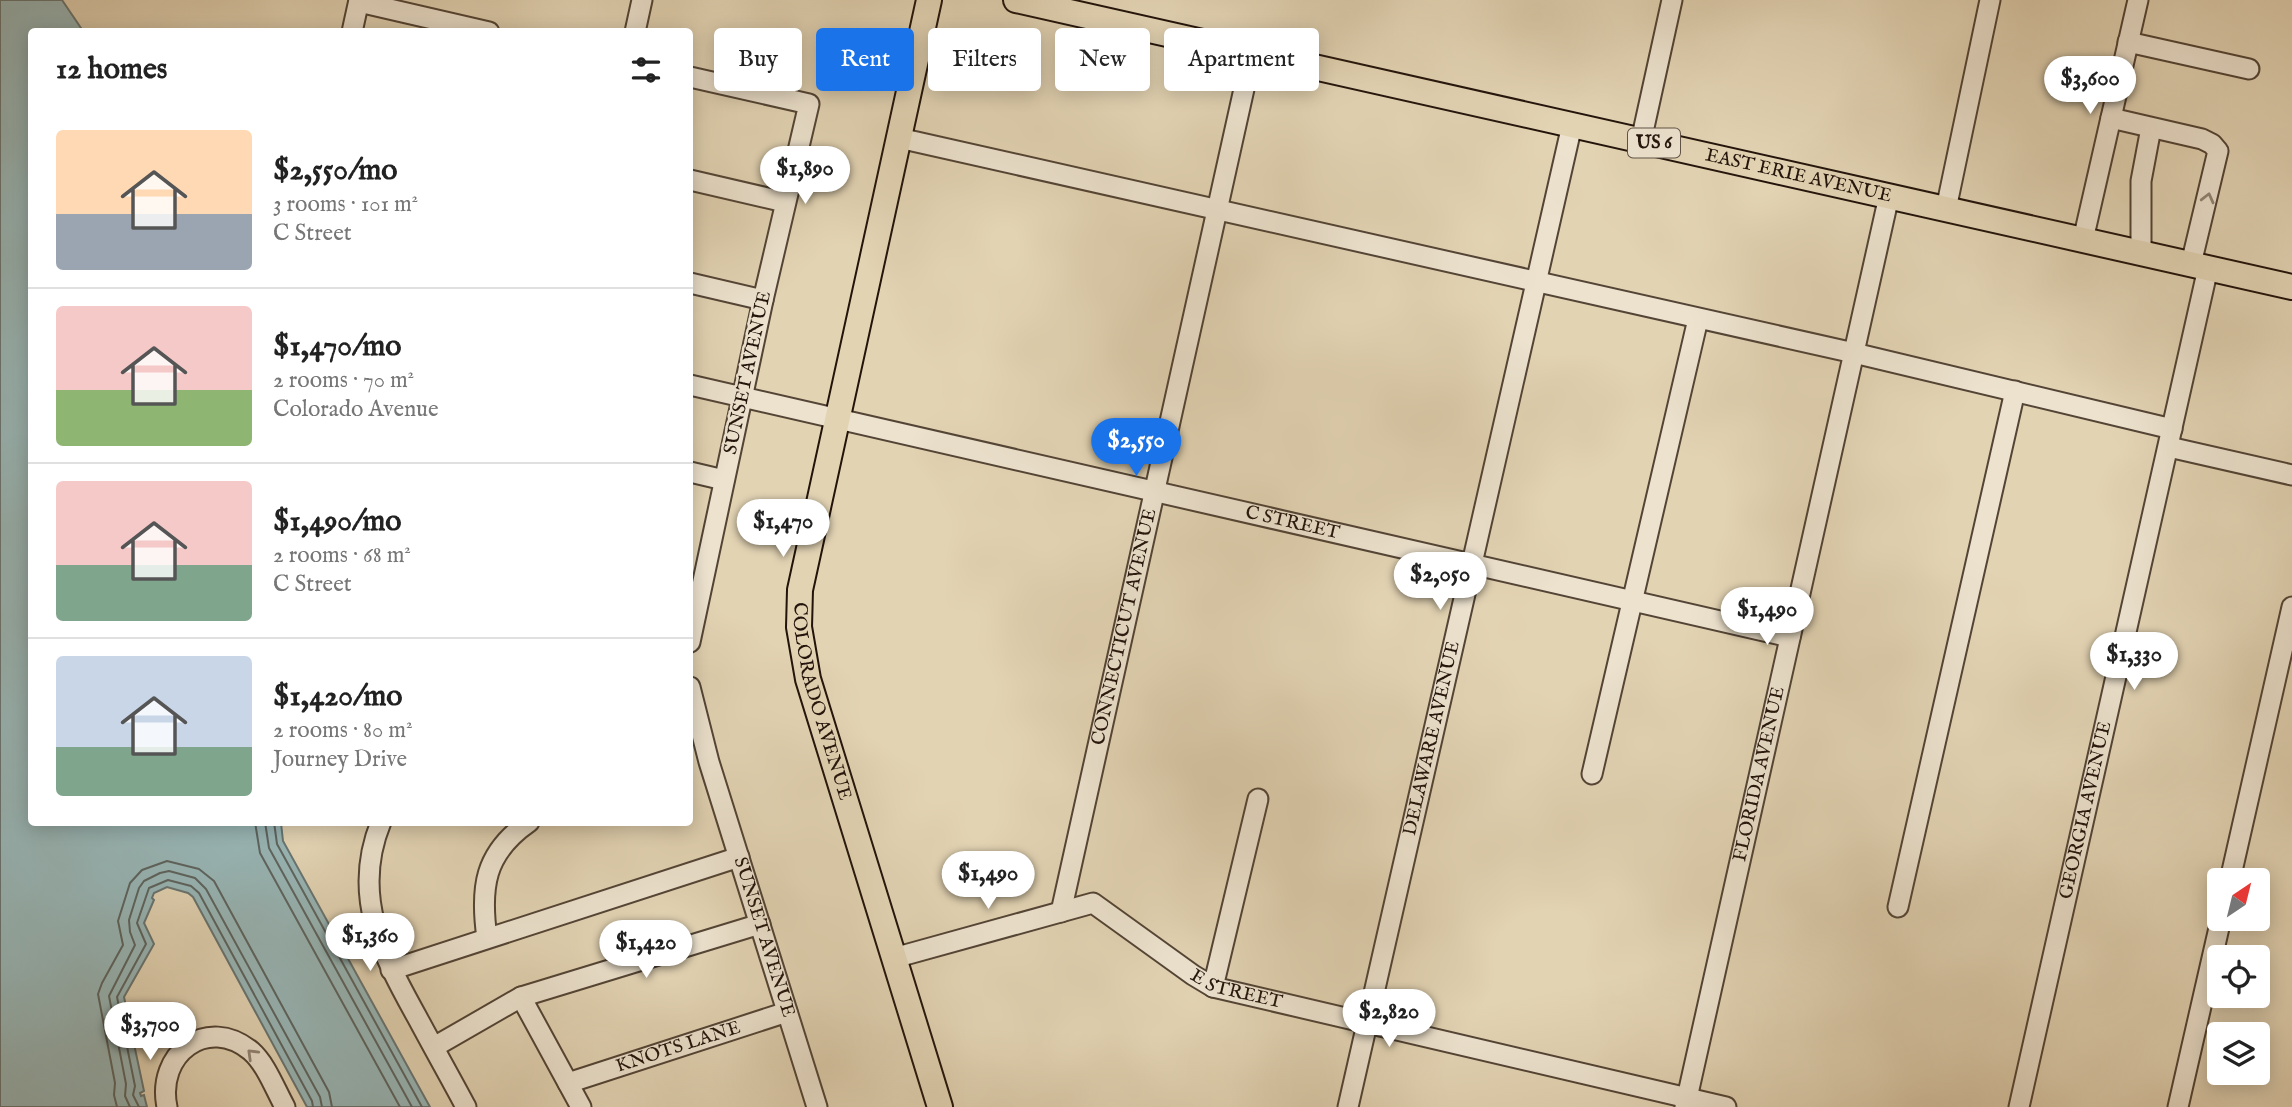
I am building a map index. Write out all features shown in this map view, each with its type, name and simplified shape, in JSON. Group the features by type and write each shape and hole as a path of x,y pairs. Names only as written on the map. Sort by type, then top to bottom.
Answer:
{"main road":[{"name":"COLORADO AVENUE","path":"929,0 800,590 800,645 808,679 940,1107"},
{"name":"EAST ERIE AVENUE","path":"1016,0 1164,33"},
{"name":"EAST ERIE AVENUE","path":"1319,68 2292,287"}],"street":[{"path":"636,28 642,0"},
{"path":"1641,141 1672,0"},
{"path":"1946,209 1990,0"},
{"path":"2083,240 2138,0"},
{"path":"353,28 359,1 472,28"},
{"path":"2128,42 2249,69"},
{"name":"SUNSET AVENUE","path":"693,78 809,104 724,480 697,570 693,611"},
{"name":"CONNECTICUT AVENUE","path":"1061,912 1244,91"},
{"path":"2111,118 2151,128 2141,181 2141,253"},
{"name":"DELAWARE AVENUE","path":"1348,1107 1572,125"},
{"name":"GEORGIA AVENUE","path":"2019,1107 2170,438 2218,151 2202,139 2151,128"},
{"path":"899,138 2015,391 2292,475"},
{"path":"693,181 785,202"},
{"name":"FLORIDA AVENUE","path":"1686,1103 1889,197"},
{"path":"693,284 763,300"},
{"path":"1592,774 1699,319"},
{"name":"C STREET","path":"693,386 1790,637"},
{"path":"1898,907 2015,391"},
{"path":"693,473 724,480"},
{"path":"2233,868 2292,607"},
{"name":"SUNSET AVENUE","path":"693,699 709,762 787,1012 812,1106"},
{"path":"693,768 709,762"},
{"path":"1213,987 1258,799"},
{"path":"380,826 371,861 371,902 375,929 391,970 466,1107"},
{"path":"487,938 483,891 489,870 508,840 524,826"},
{"path":"391,970 739,857"},
{"name":"E STREET","path":"894,958 1093,903 1213,987 1686,1103 1726,1107"},
{"path":"434,1047 521,997 760,924"},
{"path":"2178,1107 2218,931"},
{"path":"521,997 581,1107"},
{"name":"KNOTS LANE","path":"568,1083 787,1012"},
{"path":"167,1107 165,1077 172,1062 182,1050 195,1042 207,1038 223,1038 238,1042 253,1053 285,1107"}],"water":[{"path":"0,0 62,0 81,28 28,28 28,826 281,826 283,841 430,1107 307,1107 193,897 167,887 154,893 152,898 154,900 144,923 154,944 124,997 144,1091 140,1093 141,1096 144,1095 147,1107 0,1107"}]}
